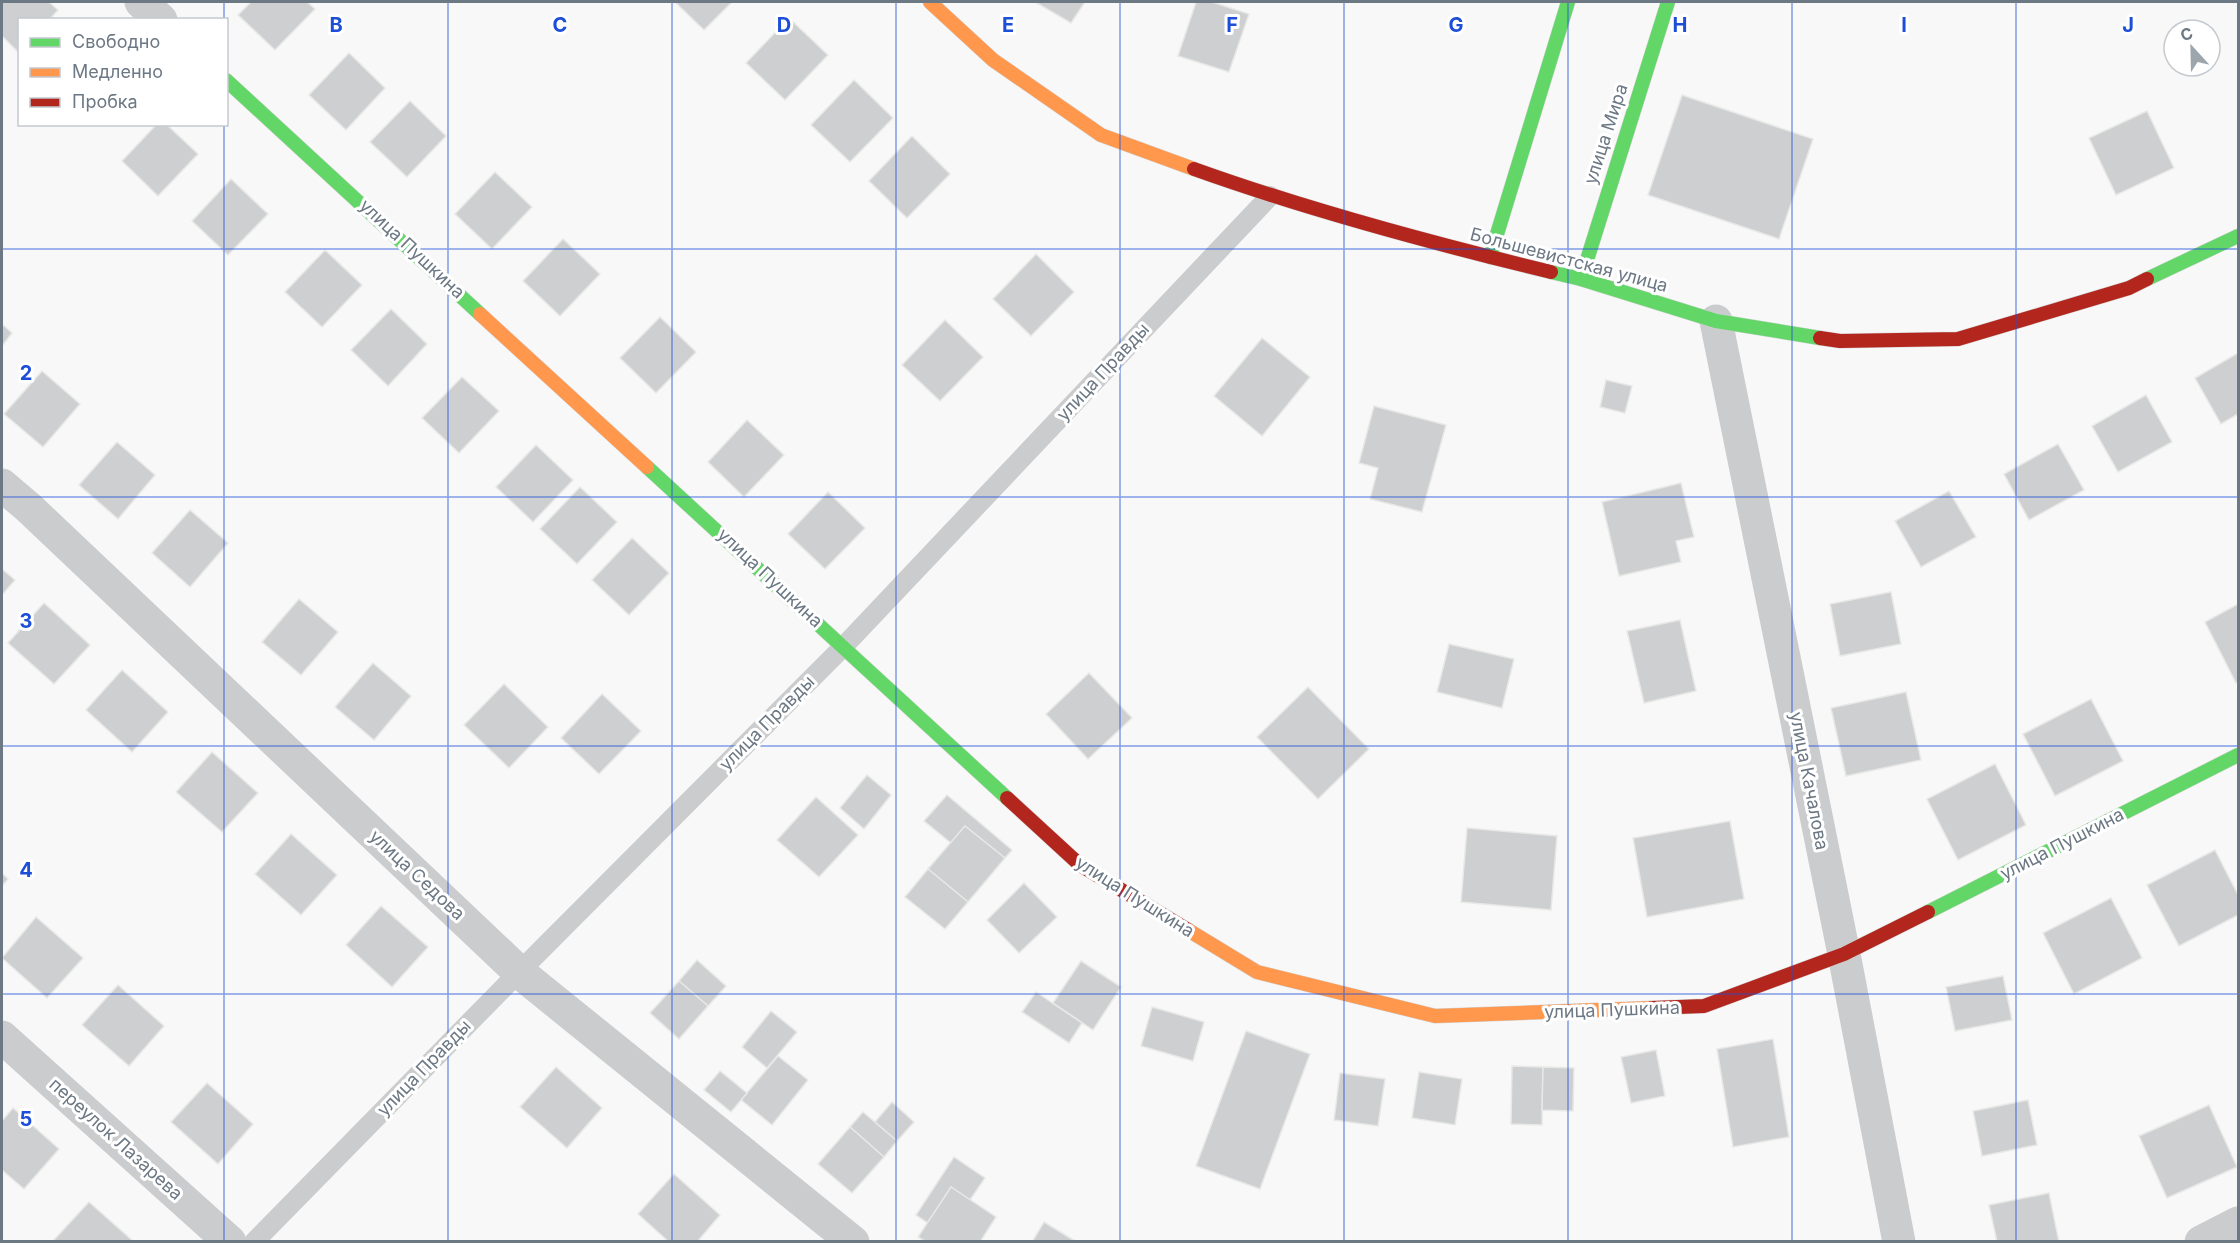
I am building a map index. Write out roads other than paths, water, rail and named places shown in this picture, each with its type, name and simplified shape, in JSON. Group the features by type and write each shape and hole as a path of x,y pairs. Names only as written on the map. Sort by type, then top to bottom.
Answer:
{"street":[{"path":"141,2 159,18"},
{"name":"Большевистская улица","path":"930,2 993,60 1101,135 1270,196 1490,257 1581,279 1716,321 1840,342 1958,339 2129,288 2238,236"},
{"path":"1490,257 1568,2"},
{"name":"улица Мира","path":"1581,279 1668,2"},
{"name":"улица Пушкина","path":"228,82 1080,865 1257,972 1436,1016 1704,1006 1844,954 2238,755"},
{"name":"улица Качалова","path":"1716,321 1844,954 1899,1242"},
{"name":"улица Седова","path":"2,485 519,972 853,1242"},
{"name":"переулок Лазарева","path":"2,1037 230,1242"},
{"path":"2201,1242 2238,1224"}],"lane":[{"name":"улица Правды","path":"254,1242 844,646 1270,196"}]}
